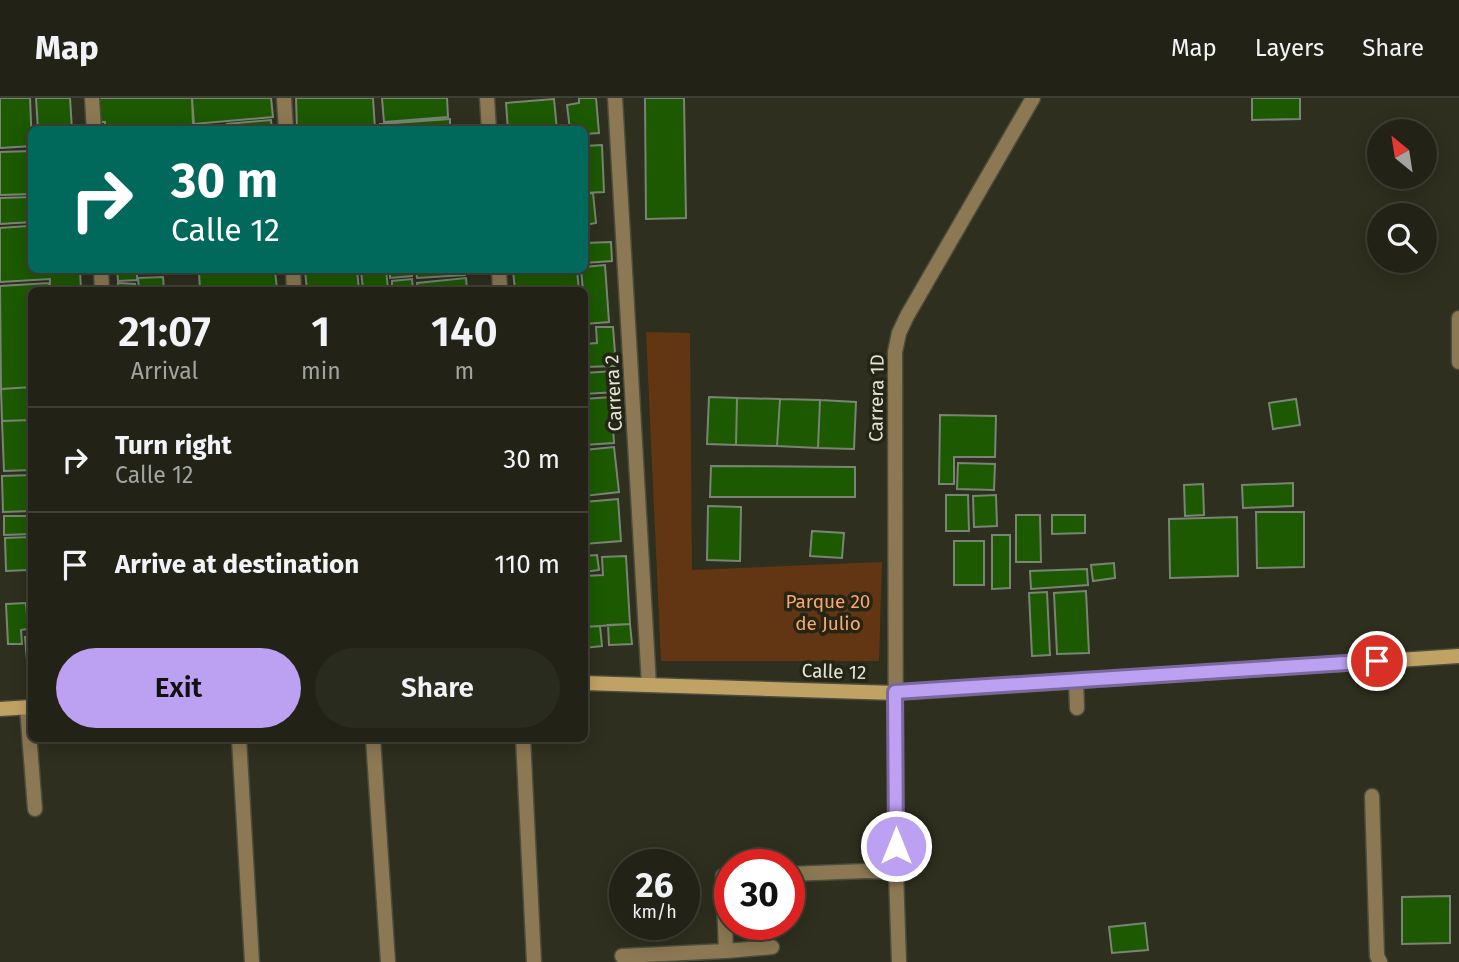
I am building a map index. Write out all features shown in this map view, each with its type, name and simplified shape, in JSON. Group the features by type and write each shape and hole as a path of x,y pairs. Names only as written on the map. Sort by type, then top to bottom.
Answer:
{"street":[{"path":"92,98 94,126"},
{"path":"284,98 286,126"},
{"path":"487,98 489,126"},
{"name":"Carrera 2","path":"615,98 649,685"},
{"name":"Carrera 1D","path":"899,962 896,872 895,352 899,333 1033,98"},
{"path":"1459,318 1459,362"},
{"name":"Calle 12","path":"588,683 895,692 1459,656"},
{"path":"1076,681 1077,708"},
{"path":"0,709 28,707"},
{"path":"31,742 35,809"},
{"path":"239,742 252,962"},
{"path":"373,742 388,962"},
{"path":"523,742 534,962"},
{"path":"1372,796 1377,956 1380,962"},
{"path":"805,873 896,872"},
{"path":"726,940 726,951"},
{"path":"622,956 772,947"}],"green space":[{"name":"Parque 20 de Julio","path":"646,332 690,333 692,570 882,562 879,661 661,661"}],"building":[{"path":"0,98 30,98 31,126 28,126 28,146 0,148"},
{"path":"36,98 70,98 72,126 38,126"},
{"path":"96,98 192,98 193,125 105,126 105,122 97,122"},
{"path":"192,98 271,98 273,117 194,124"},
{"path":"296,98 373,98 375,126 297,126"},
{"path":"382,98 447,98 448,117 384,122"},
{"path":"579,98 596,98 599,133 588,134 588,126 570,126 567,105 579,103"},
{"path":"645,98 684,98 686,218 646,219"},
{"path":"1252,98 1300,98 1300,119 1252,120"},
{"path":"554,99 557,126 508,126 506,103"},
{"path":"450,119 450,126 380,124"},
{"path":"271,120 272,126 227,126"},
{"path":"602,145 604,192 588,193 588,146"},
{"path":"28,151 28,194 0,195 0,152"},
{"path":"593,193 596,223 588,224 588,194"},
{"path":"28,197 28,222 0,224 0,198"},
{"path":"27,226 28,273 80,273 81,287 50,287 50,279 0,282 0,228"},
{"path":"611,242 612,261 588,263 588,243"},
{"path":"605,265 609,322 588,324 588,287 583,287 581,273 588,273 588,267"},
{"path":"117,273 137,273 137,280 118,281"},
{"path":"199,273 275,273 277,287 200,287"},
{"path":"305,273 357,273 359,287 307,287"},
{"path":"361,273 386,273 388,287 363,287"},
{"path":"390,273 412,273 412,276 390,278"},
{"path":"416,273 465,275 417,278"},
{"path":"513,273 577,273 579,287 515,287"},
{"path":"163,277 164,287 139,287 138,278"},
{"path":"466,278 467,287 418,287 417,283"},
{"path":"412,279 413,287 392,287 392,281"},
{"path":"49,283 49,287 28,287 28,387 1,389 0,286"},
{"path":"118,283 135,284 135,287 118,287"},
{"path":"596,327 613,327 616,366 588,367 588,344 597,343"},
{"path":"615,371 616,392 588,394 588,373"},
{"path":"28,387 28,420 2,421 1,389"},
{"path":"611,397 614,443 588,445 588,399"},
{"path":"709,397 737,398 736,445 707,444"},
{"path":"737,398 780,399 777,446 736,445"},
{"path":"780,399 820,400 818,448 777,446"},
{"path":"1296,399 1300,425 1273,429 1269,403"},
{"path":"820,400 856,402 854,449 818,448"},
{"path":"940,415 996,416 995,457 954,457 954,484 939,484"},
{"path":"28,420 28,470 4,471 2,421"},
{"path":"614,447 619,492 588,496 588,450"},
{"path":"958,463 995,464 994,490 957,489"},
{"path":"711,466 855,467 855,497 710,497"},
{"path":"28,475 28,511 3,512 2,476"},
{"path":"1293,483 1293,506 1243,508 1242,485"},
{"path":"1203,484 1204,515 1185,516 1184,485"},
{"path":"946,495 968,495 969,531 946,531"},
{"path":"996,495 997,526 974,527 973,496"},
{"path":"618,499 621,541 588,544 588,502"},
{"path":"708,506 741,507 740,561 707,560"},
{"path":"1256,512 1304,512 1304,567 1257,568"},
{"path":"1016,515 1040,515 1041,562 1016,562"},
{"path":"1052,515 1085,515 1085,533 1052,534"},
{"path":"4,516 28,516 28,534 4,535"},
{"path":"1237,517 1238,576 1170,578 1169,519"},
{"path":"812,531 844,533 842,558 810,556"},
{"path":"992,535 1010,535 1010,588 992,589"},
{"path":"28,537 28,570 6,571 5,538"},
{"path":"954,541 984,541 984,585 954,585"},
{"path":"597,555 599,570 588,571 588,556"},
{"path":"626,556 630,624 588,627 588,576 603,575 602,557"},
{"path":"1114,563 1115,578 1093,581 1091,565"},
{"path":"1087,569 1088,585 1031,589 1030,571"},
{"path":"1086,591 1089,653 1057,654 1054,593"},
{"path":"1047,592 1050,655 1032,656 1029,593"},
{"path":"26,603 28,629 21,630 22,644 8,644 6,604"},
{"path":"630,624 632,644 609,645 608,625"},
{"path":"600,626 602,646 588,648 588,627"},
{"path":"25,637 28,637 28,672"},
{"path":"1450,896 1450,943 1402,944 1402,897"},
{"path":"1145,923 1148,950 1112,953 1109,927"}],"route":[{"path":"896,846 895,692 1377,661"}]}
